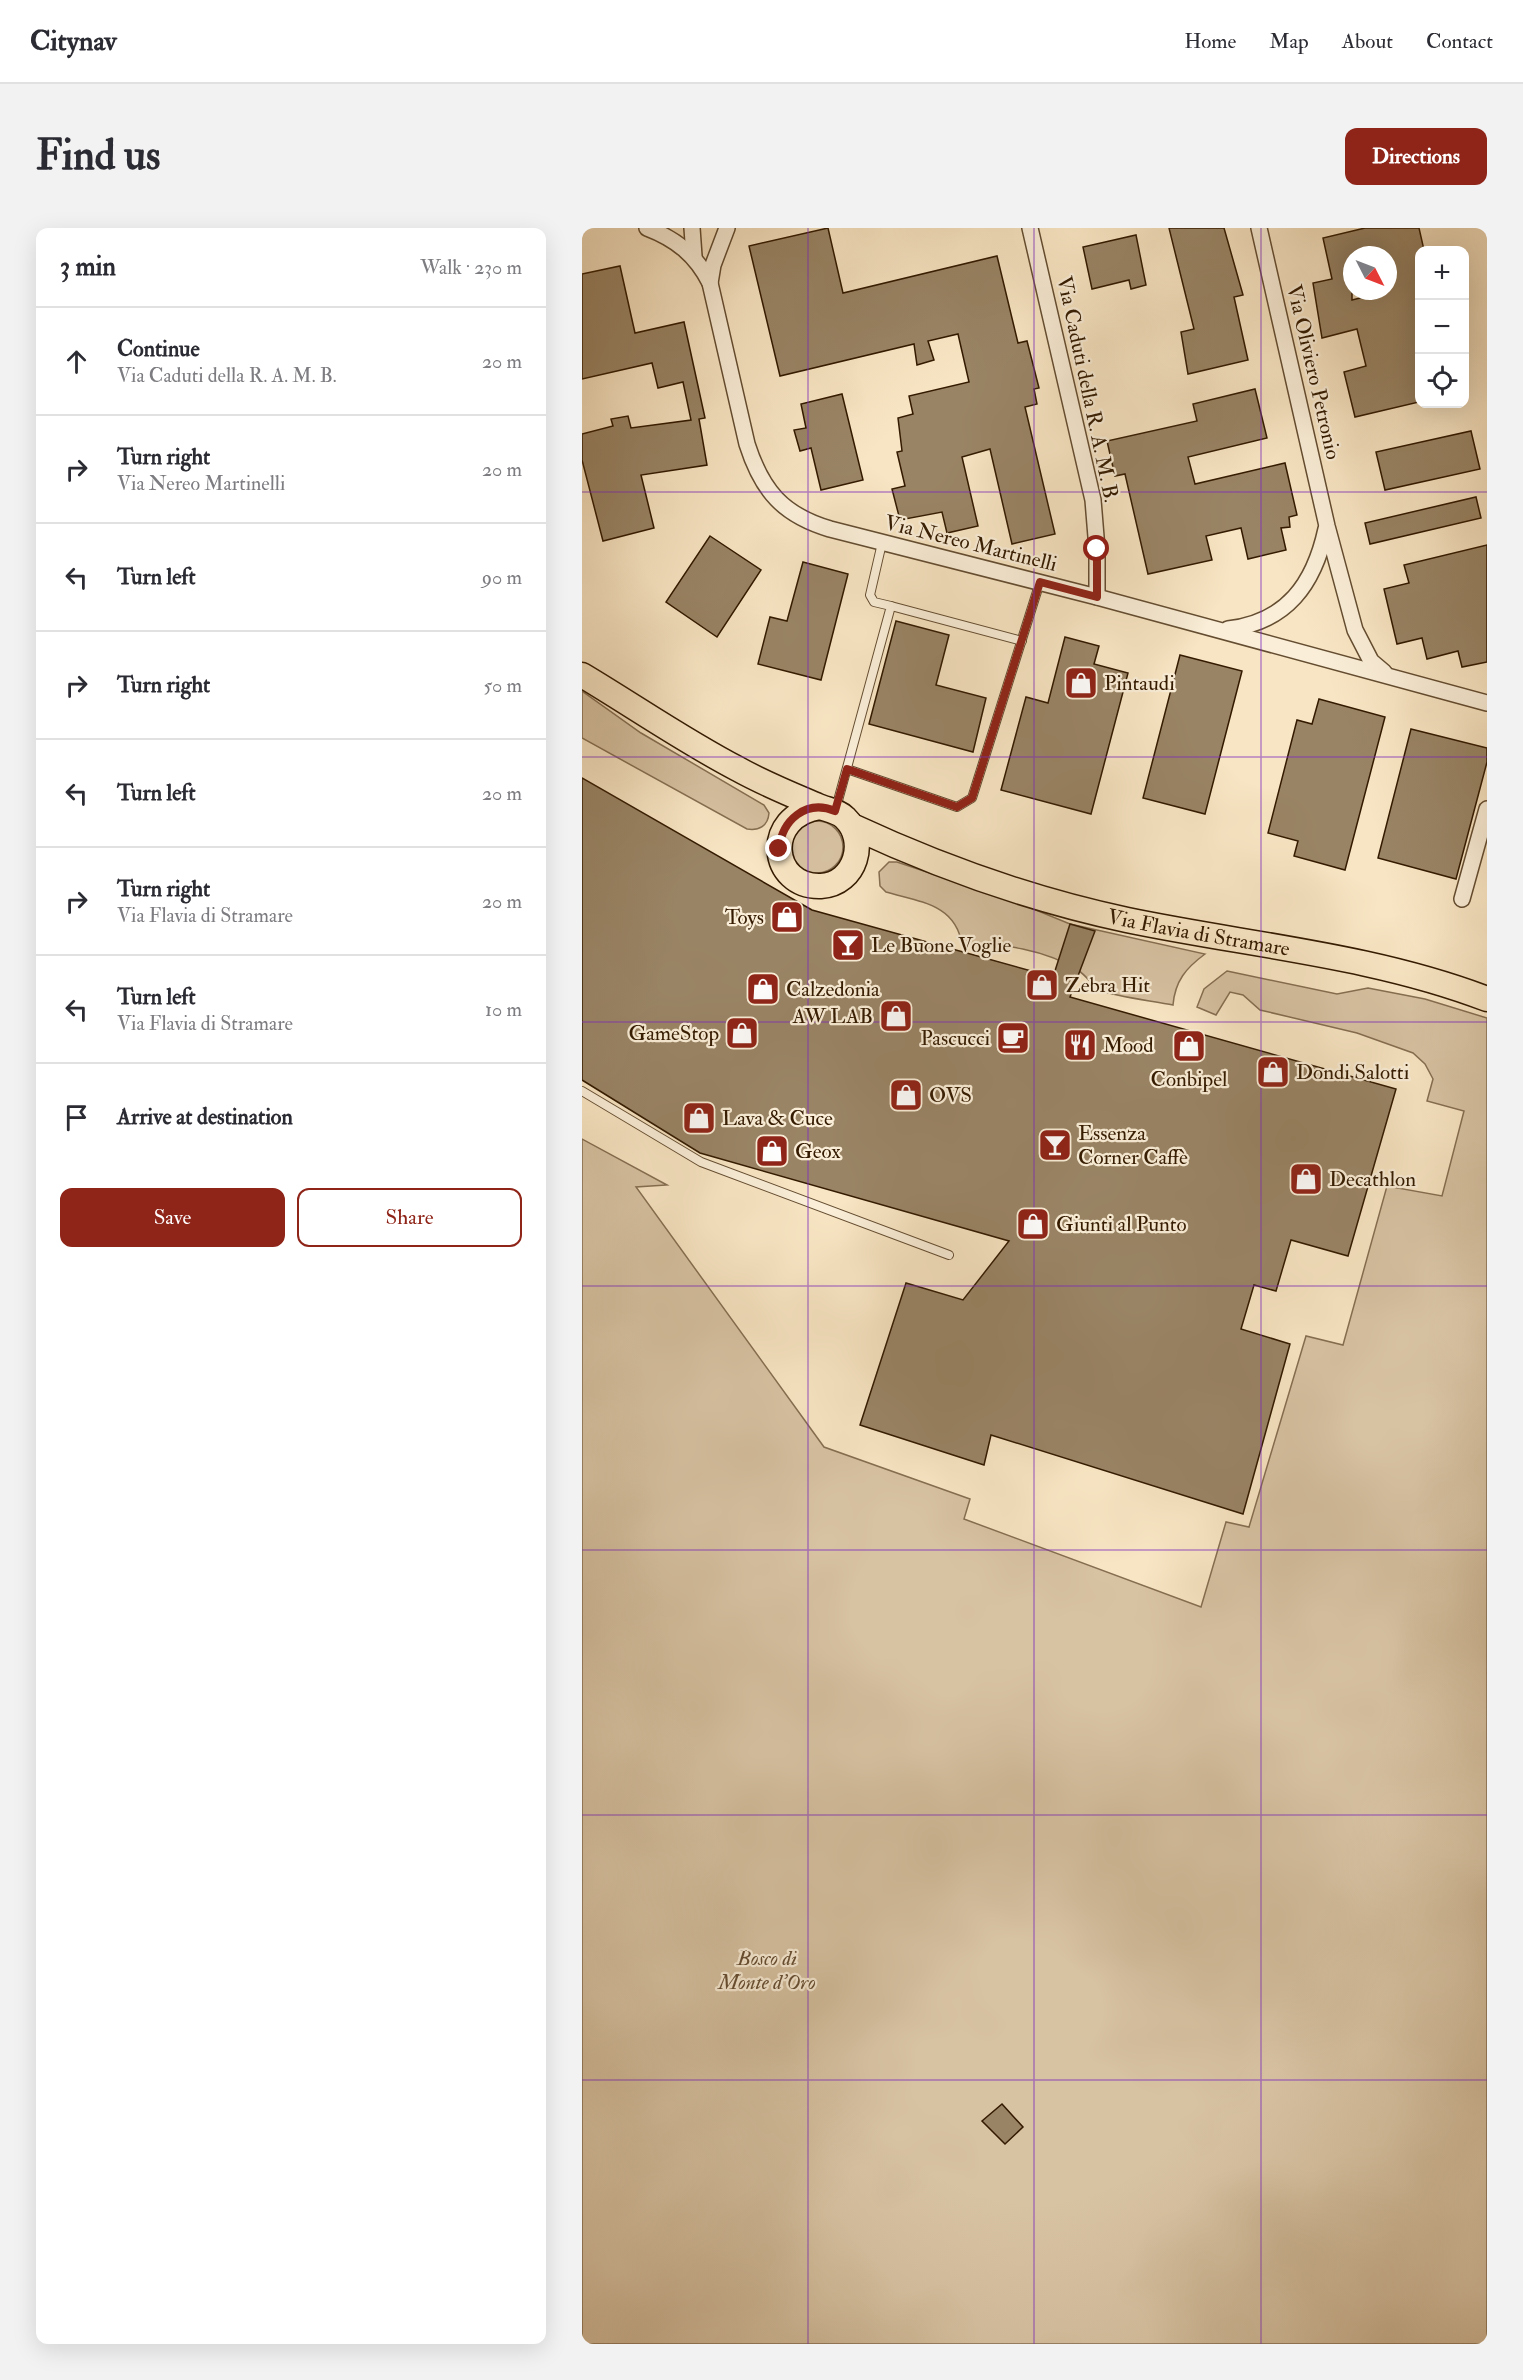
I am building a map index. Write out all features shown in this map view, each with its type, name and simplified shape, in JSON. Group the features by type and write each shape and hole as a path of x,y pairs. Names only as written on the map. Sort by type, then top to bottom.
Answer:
{"main road":[{"name":"Via Flavia di Stramare","path":"582,675 754,777 913,854 1050,901 1126,920 1386,968 1447,983 1487,999"},
{"name":"Via Flavia di Stramare","path":"754,777 777,801 786,824 781,836 782,861 798,880 811,885 834,883 843,877 854,863 879,855 913,854"},
{"path":"786,824 795,815 836,815 857,838 854,863"}],"street":[{"name":"Via Nereo Martinelli","path":"647,228 672,239 694,256 710,283 755,470 765,487 785,508 812,524 1386,673 1487,703"},
{"name":"Via Nereo Martinelli","path":"692,228 694,256"},
{"path":"713,228 719,248"},
{"name":"Via Nereo Martinelli","path":"710,283 727,228"},
{"name":"Via Caduti della R. A. M. B.","path":"1030,228 1093,500 1097,549 1097,597"},
{"name":"Via Oliviero Petronio","path":"1260,228 1327,526 1361,647 1371,661 1386,673"},
{"name":"Via Oliviero Petronio","path":"1220,630 1246,627 1270,618 1293,600 1312,574 1322,551 1327,526"},
{"path":"1462,899 1487,809"}],"lane":[{"path":"882,543 870,596 874,602 1022,641"},
{"path":"847,769 957,807 972,798 1040,582"},
{"path":"836,815 891,606"},
{"path":"582,1091 702,1161 949,1255"}],"green space":[{"path":"582,691 641,733 764,805 769,813 765,824 759,828 747,829 582,738"},
{"path":"817,821 827,823 835,829 841,837 843,847 841,857 835,865 827,871 817,873 807,871 799,865 793,857 791,847 793,837 799,829 807,823"},
{"path":"889,862 897,862 1016,902 1070,924 1205,954 1192,964 1179,982 1173,1005 1107,992 1097,988 1079,971 1038,953 1007,946 962,945 958,931 944,913 923,902 886,892 880,886 879,872"},
{"name":"Bosco di Monte d'Oro","path":"1227,971 1337,994 1368,988 1425,999 1487,1018 1487,2344 582,2344 582,1139 667,1185 636,1187 824,1447 970,1499 964,1519 1201,1607 1226,1522 1249,1527 1306,1336 1343,1345 1387,1186 1442,1196 1464,1111 1427,1101 1433,1079 1425,1064 1413,1053 1357,1033 1260,1010 1243,995 1230,992 1216,1015 1197,1007 1204,989"}],"building":[{"path":"828,228 843,293 997,256 1018,343 1027,341 1039,388 1034,389 1037,404 1025,407 1055,534 1012,544 990,449 962,457 978,526 947,533 942,512 900,520 892,489 905,486 897,452 902,451 898,418 913,414 909,396 969,382 958,334 928,341 934,360 917,365 914,344 780,376 749,246"},
{"path":"1169,228 1224,228 1243,295 1234,297 1248,360 1188,374 1181,332 1194,329"},
{"path":"1365,228 1419,228 1423,246 1415,246 1415,403 1355,417 1344,372 1366,366 1357,329 1322,338 1313,283 1332,279 1323,238"},
{"path":"1136,235 1146,285 1131,289 1129,280 1092,289 1083,247"},
{"path":"620,266 635,333 684,322 705,418 699,419 707,465 641,475 654,528 603,541 582,460 582,434 613,426 611,419 628,416 631,428 691,420 683,382 658,388 652,363 582,379 582,274"},
{"path":"1255,389 1267,438 1188,457 1195,484 1285,463 1297,515 1289,517 1290,527 1281,528 1286,550 1248,559 1241,528 1206,536 1212,560 1148,574 1125,474 1115,476 1107,441 1197,421 1193,404"},
{"path":"842,394 863,480 821,490 811,448 800,451 794,430 806,428 801,404"},
{"path":"1471,431 1480,469 1385,490 1376,452"},
{"path":"1476,497 1481,518 1370,544 1365,523"},
{"path":"710,536 761,570 717,637 666,602"},
{"path":"1487,545 1487,662 1462,667 1458,651 1427,659 1422,638 1397,644 1384,589 1409,583 1404,565"},
{"path":"803,562 848,574 821,680 758,664 770,617 787,621"},
{"path":"896,621 949,635 936,685 986,698 973,752 869,724"},
{"path":"1065,637 1099,646 1094,664 1128,673 1091,814 1001,790 1026,697 1048,703"},
{"path":"1180,655 1242,671 1205,814 1143,798"},
{"path":"1319,699 1385,717 1345,870 1294,856 1298,841 1268,833 1297,720 1312,724"},
{"path":"1411,729 1487,748 1487,762 1456,879 1378,858"},
{"path":"582,778 812,910 1053,977 1070,924 1095,931 1070,997 1396,1089 1348,1256 1291,1240 1276,1291 1254,1285 1241,1329 1290,1344 1243,1514 991,1435 984,1465 860,1425 906,1283 963,1300 1009,1241 700,1153 582,1080"},
{"path":"1002,2104 1023,2127 1005,2144 982,2121"}],"place":[{"name":"Pintaudi","path":"1081,683"},
{"name":"Toys","path":"787,917"},
{"name":"Le Buone Voglie","path":"848,945"},
{"name":"Zebra Hit","path":"1042,985"},
{"name":"Calzedonia","path":"763,989"},
{"name":"AW LAB","path":"896,1016"},
{"name":"GameStop","path":"742,1033"},
{"name":"Pascucci","path":"1013,1038"},
{"name":"Mood","path":"1080,1045"},
{"name":"Conbipel","path":"1189,1046"},
{"name":"Dondi Salotti","path":"1273,1072"},
{"name":"OVS","path":"906,1095"},
{"name":"Lava & Cuce","path":"699,1118"},
{"name":"Essenza Corner Caffè","path":"1055,1145"},
{"name":"Geox","path":"772,1151"},
{"name":"Decathlon","path":"1306,1179"},
{"name":"Giunti al Punto","path":"1033,1224"}],"route":[{"path":"779,849 786,824 795,815 807,809 820,807 835,811 847,769 957,807 972,798 1040,582 1097,597 1097,549"}]}
